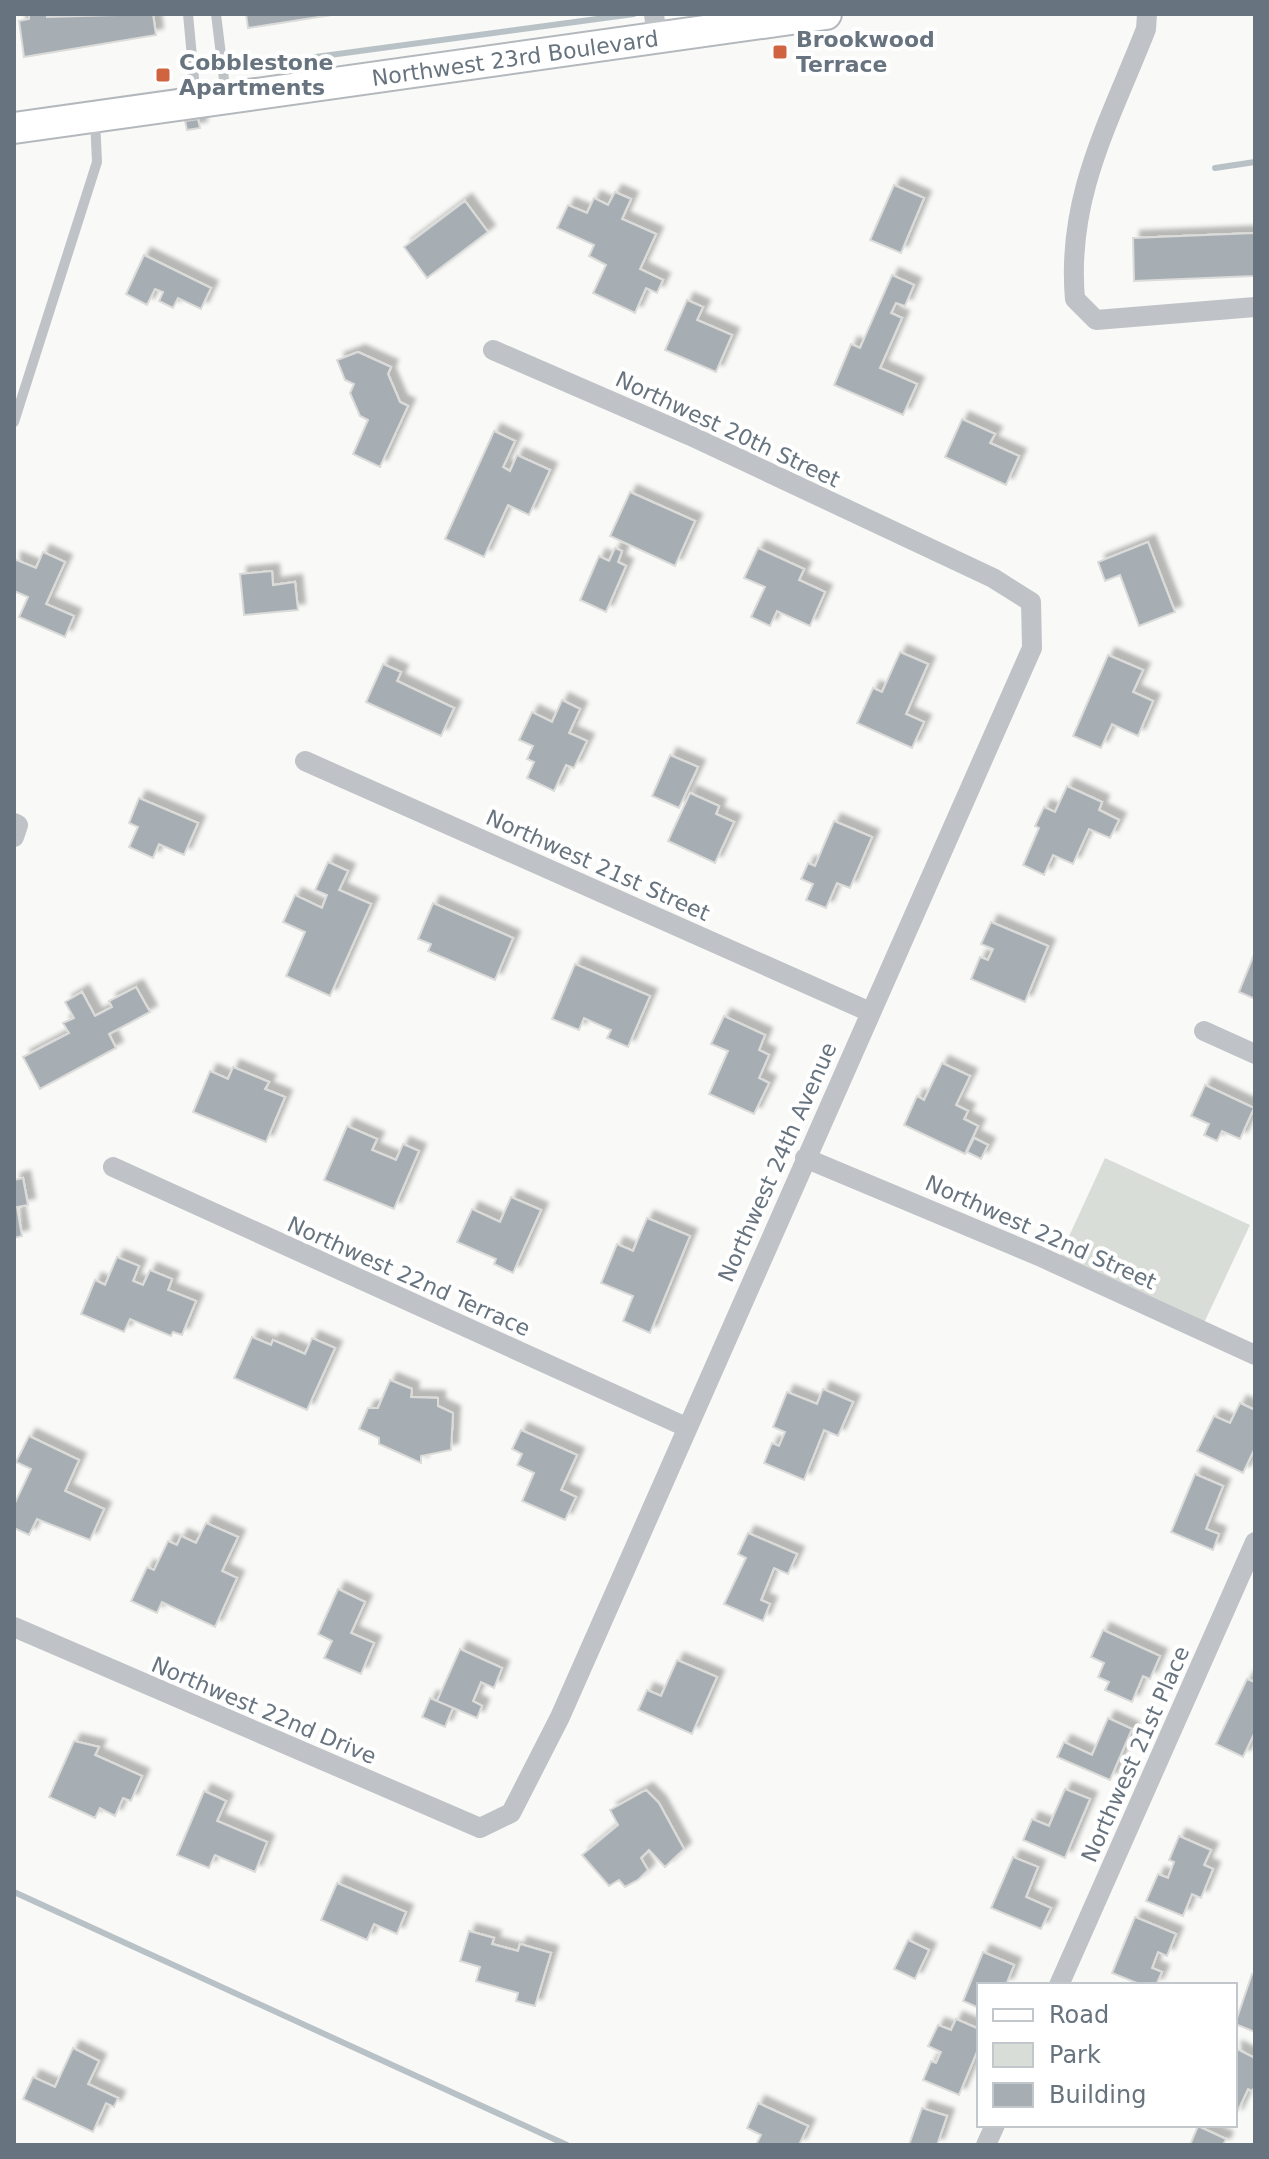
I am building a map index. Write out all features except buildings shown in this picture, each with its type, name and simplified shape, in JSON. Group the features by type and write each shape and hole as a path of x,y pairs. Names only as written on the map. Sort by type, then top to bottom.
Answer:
{"street":[{"name":"Northwest 23rd Boulevard","path":"14,128 211,100 656,26 826,14"},
{"path":"1147,14 1146,29 1091,158 1072,259 1075,299 1096,320 1255,307"},
{"name":"Northwest 20th Street","path":"493,350 691,436 942,554"},
{"name":"Northwest 24th Avenue","path":"496,1821 511,1813 560,1717 1032,648 1031,602 993,578 942,554"},
{"name":"Northwest 21st Street","path":"305,761 870,1012"},
{"path":"1204,1031 1255,1054"},
{"name":"Northwest 22nd Street","path":"805,1158 1044,1258 1255,1355"},
{"name":"Northwest 22nd Terrace","path":"113,1167 686,1427"},
{"name":"Northwest 21st Place","path":"1060,1983 1255,1542"},
{"name":"Northwest 22nd Drive","path":"14,1627 447,1815 480,1828 496,1821"}],"lane":[{"path":"188,14 211,100"},
{"path":"211,100 216,14"},
{"path":"14,422 97,162 95,117"}],"green space":[{"path":"1105,1158 1250,1225 1203,1325 1059,1258"}],"waterway":[{"path":"234,68 634,14"},
{"path":"1215,168 1255,162"},
{"path":"14,1892 567,2145"}],"place":[{"name":"Brookwood Terrace","path":"780,52"},
{"name":"Cobblestone Apartments","path":"163,75"}]}
